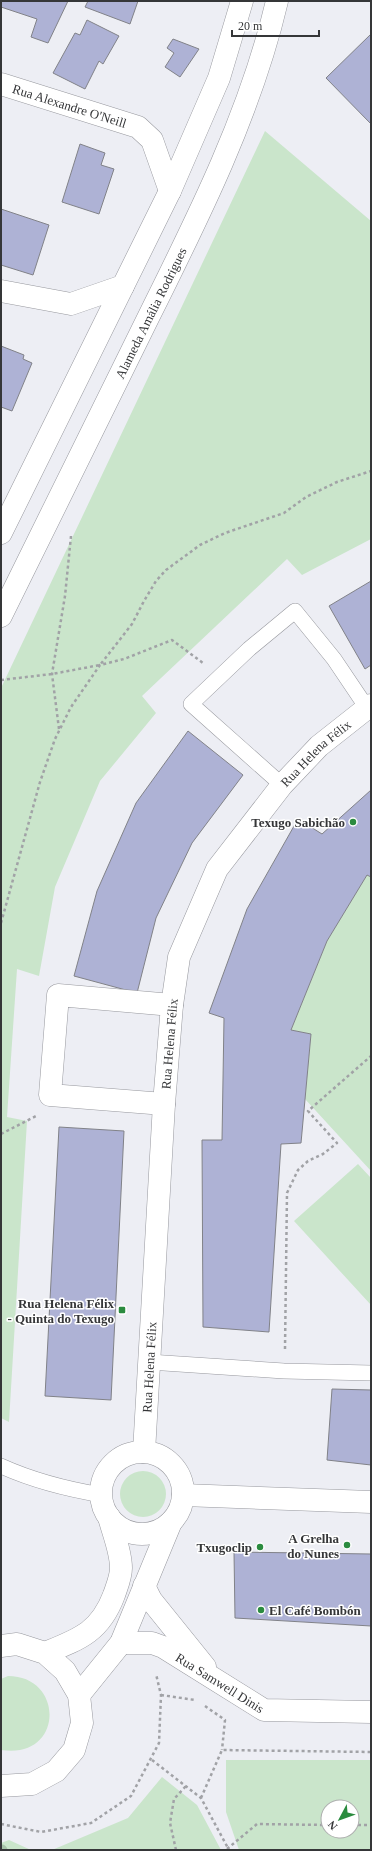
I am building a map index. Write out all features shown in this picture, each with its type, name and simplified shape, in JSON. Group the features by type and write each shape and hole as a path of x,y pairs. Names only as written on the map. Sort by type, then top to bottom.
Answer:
{"street":[{"path":"1,533 170,191 219,78 242,1"},
{"name":"Alameda Amália Rodrigues","path":"1,616 204,205 252,88 271,28 277,1"},
{"path":"271,28 284,1"},
{"name":"Rua Alexandre O'Neill","path":"1,84 138,127 152,140 170,191"},
{"path":"1,291 70,304 123,286"},
{"name":"Rua Helena Félix","path":"144,1452 164,1104 172,1005 179,957 217,869 282,785 319,746 369,707"},
{"path":"164,1104 50,1095 58,995 172,1005"},
{"path":"45,1653 81,1637 100,1622 108,1612 118,1584 121,1568 109,1517 104,1507 102,1495 102,1484 113,1464 127,1455 144,1452 157,1455 168,1461 176,1470 181,1482 183,1495 180,1509 171,1522 121,1643 79,1695"},
{"path":"183,1495 371,1502"},
{"path":"109,1517 117,1525 127,1531 139,1534 150,1533 162,1529 171,1522"},
{"path":"144,1586 151,1600 213,1678"},
{"path":"1,1786 32,1784 56,1771 74,1750 82,1723 79,1695 65,1671 45,1653 6,1641"},
{"name":"Rua Samwell Dinis","path":"121,1643 152,1643 163,1648 264,1710 371,1712"}],"lane":[{"path":"282,785 191,704 219,676 295,611 334,659 369,707"},
{"path":"149,1362 284,1371 371,1373"},
{"path":"1,1466 22,1476 58,1487 102,1495"}],"path":[{"path":"1,923 40,782 59,730 71,707 100,665 132,624 144,600 156,581 166,570 194,550 225,533 284,513 306,497 337,482 371,470"},
{"path":"59,730 52,674 65,596 71,535"},
{"path":"1,680 52,674 100,665 124,659 172,640 219,676"},
{"path":"284,1371 287,1193 298,1170 308,1161 324,1154 338,1143 308,1110 371,1056"},
{"path":"1,1134 34,1118 50,1095"},
{"path":"1,1824 41,1832 91,1823 131,1796 152,1760 158,1744 161,1695 150,1654 152,1643"},
{"path":"161,1695 195,1700 226,1720 222,1750 201,1798"},
{"path":"222,1750 371,1752"},
{"path":"152,1760 201,1798 228,1850 257,1824 320,1825"},
{"path":"176,1850 170,1823 174,1798 186,1786"},
{"path":"360,1825 371,1825"}],"green space":[{"path":"265,131 371,221 371,539 302,575 287,559 142,696 156,713 100,781 55,887 39,976 17,969 7,1117 27,1121 9,1422 1,1418 1,688"},
{"path":"367,875 371,877 371,1171 305,1099 311,1034 291,1030 327,941"},
{"path":"358,1164 371,1178 371,1305 294,1221"},
{"path":"138,1471 148,1471 156,1475 162,1481 166,1489 166,1499 162,1507 156,1513 148,1517 138,1517 130,1513 124,1507 120,1499 120,1489 124,1481 130,1475"},
{"path":"8,1676 27,1680 40,1689 47,1702 50,1717 46,1731 37,1743 22,1750 1,1750 1,1679"},
{"path":"226,1760 371,1760 371,1850 239,1850 226,1812"},
{"path":"162,1777 197,1805 221,1850 52,1850 128,1818"},
{"path":"9,1840 31,1850 1,1850 1,1843"}],"building":[{"path":"1,1 68,1 48,43 31,37 37,19 1,7"},
{"path":"88,1 138,1 130,24 85,7"},
{"path":"87,20 119,36 103,64 99,61 85,89 53,73 75,33 80,35"},
{"path":"371,34 371,124 326,78"},
{"path":"173,39 199,49 180,77 165,67 174,53 167,48"},
{"path":"80,144 105,153 101,165 114,169 99,214 62,202"},
{"path":"1,209 49,225 33,275 1,265"},
{"path":"1,346 24,355 23,359 32,363 12,411 1,407"},
{"path":"371,581 371,665 365,669 329,606"},
{"path":"188,731 243,775 192,843 156,918 137,993 74,976 97,891 136,803"},
{"path":"371,790 371,877 367,875 327,941 291,1030 311,1034 301,1143 281,1144 269,1332 203,1327 202,1140 222,1140 224,1018 209,1013 247,909 298,819 322,834"},
{"path":"59,1127 124,1131 111,1400 45,1396"},
{"path":"332,1389 371,1390 371,1465 327,1460"},
{"path":"234,1552 371,1554 371,1626 235,1618"}],"place":[{"name":"Texugo Sabichão","path":"353,822"},
{"name":"Rua Helena Félix - Quinta do Texugo","path":"122,1310"},
{"name":"A Grelha do Nunes","path":"347,1545"},
{"name":"Txugoclip","path":"260,1547"},
{"name":"El Café Bombón","path":"261,1610"}]}
